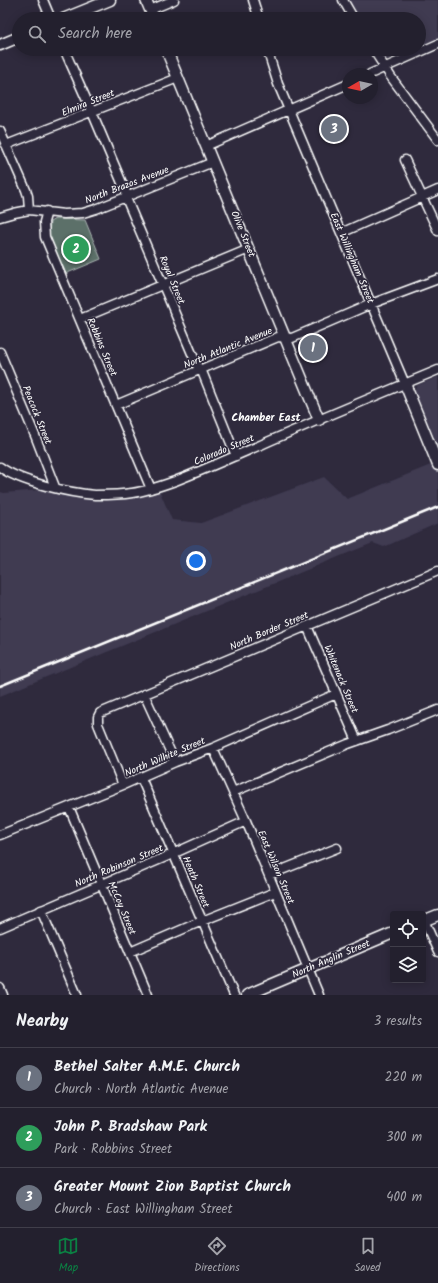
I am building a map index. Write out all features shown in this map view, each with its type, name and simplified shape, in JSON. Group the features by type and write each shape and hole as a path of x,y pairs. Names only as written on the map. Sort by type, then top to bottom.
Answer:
{"street":[{"path":"43,0 47,12"},
{"path":"80,12 110,0"},
{"path":"146,0 151,12"},
{"path":"156,12 174,0"},
{"path":"252,0 256,12"},
{"path":"343,0 350,12"},
{"path":"0,45 12,40"},
{"path":"426,49 438,44"},
{"name":"Royal Street","path":"67,56 92,112 162,284 236,456"},
{"name":"Olive Street","path":"169,56 319,420"},
{"name":"East Willingham Street","path":"269,56 278,84 438,465"},
{"path":"377,56 384,68 438,140"},
{"path":"378,71 411,56"},
{"name":"Elmira Street","path":"6,145 178,78"},
{"path":"206,146 342,87"},
{"path":"0,131 28,196 28,210"},
{"path":"405,160 438,231"},
{"name":"North Brazos Avenue","path":"0,217 14,212 28,210 64,214 83,213 213,162"},
{"path":"341,233 438,190"},
{"name":"Robbins Street","path":"47,211 44,222 44,237 151,489"},
{"path":"80,319 248,248"},
{"name":"North Atlantic Avenue","path":"116,406 278,337 292,338 371,304 438,279"},
{"name":"Peacock Street","path":"0,352 55,487"},
{"name":"Colorado Street","path":"0,467 28,481 95,495 132,493 151,489 194,474 438,370"},
{"name":"North Border Street","path":"123,785 98,724 98,716 100,713 438,571"},
{"name":"Whitenack Street","path":"307,626 356,741"},
{"path":"144,694 175,762"},
{"name":"North Wilhite Street","path":"0,835 140,778 175,762 213,748 336,694"},
{"path":"233,792 356,741 438,710"},
{"name":"East Wilson Street","path":"213,748 246,820 319,995"},
{"name":"Heath Street","path":"140,778 234,995"},
{"name":"McCoy Street","path":"69,807 148,995"},
{"name":"North Robinson Street","path":"0,928 173,854 246,820"},
{"path":"269,876 337,848"},
{"path":"130,952 275,892"},
{"path":"41,910 77,995"},
{"path":"426,920 438,915"},
{"path":"426,925 438,952"},
{"name":"North Anglin Street","path":"247,995 390,934"},
{"path":"0,988 3,995"}],"shaded area":[{"path":"349,0 438,0 438,38 426,43 426,12 356,12"},
{"path":"382,56 396,56 387,60"},
{"path":"438,377 438,446 415,389 418,385"},
{"path":"438,462 438,523 384,547 373,543 0,696 0,492 40,490 96,500 136,498 160,492 172,520 201,523 324,477 347,499"}],"green space":[{"path":"55,219 85,220 101,259 65,274 49,234 50,222"}],"railway":[{"path":"0,686 438,507"}],"place":[{"name":"Greater Mount Zion Baptist Church","path":"334,129"},
{"name":"John P. Bradshaw Park","path":"76,249"},
{"name":"Bethel Salter A.M.E. Church","path":"313,348"}],"district":[{"name":"Chamber East","path":"266,418"}]}
